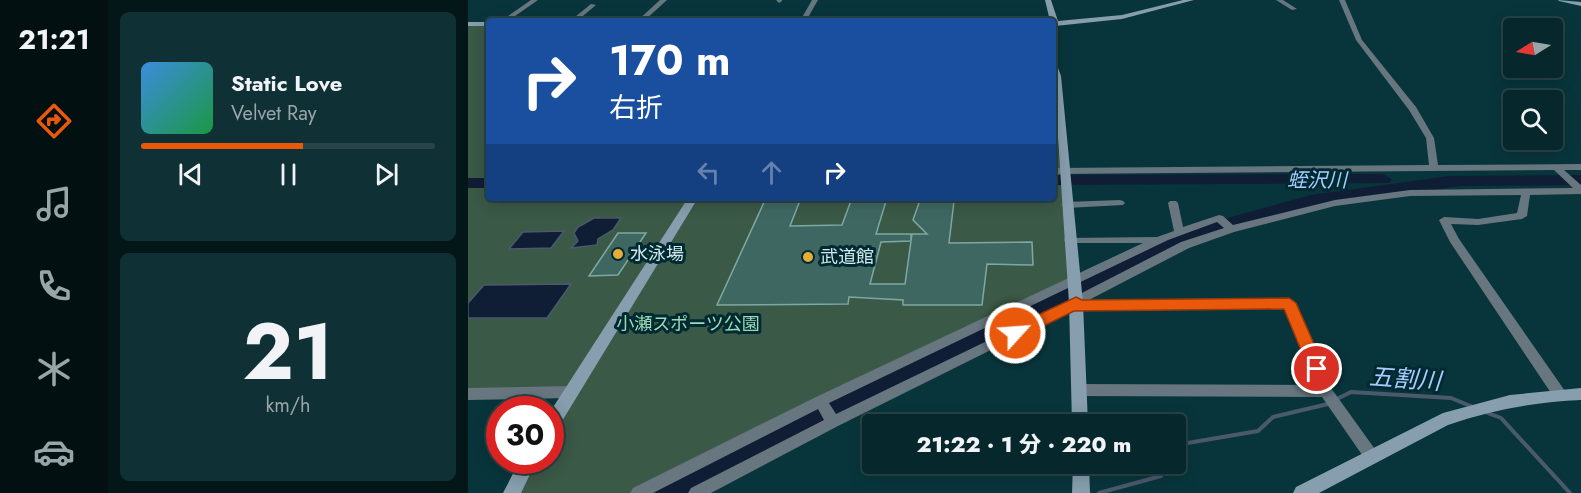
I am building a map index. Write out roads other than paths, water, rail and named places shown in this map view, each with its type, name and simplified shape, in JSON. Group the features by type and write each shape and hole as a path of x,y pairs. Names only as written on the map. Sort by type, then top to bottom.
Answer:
{"street":[{"path":"508,18 535,0"},
{"path":"643,18 664,0"},
{"path":"805,18 815,0"},
{"path":"1048,0 1052,18"},
{"path":"1056,24 1122,17 1191,0"},
{"path":"1279,0 1294,9"},
{"path":"1342,0 1359,40 1413,110 1430,138 1434,168"},
{"path":"1561,0 1581,4"},
{"path":"577,18 593,5"},
{"path":"468,24 486,24"},
{"path":"1056,93 1061,176 1076,302 1080,414"},
{"path":"1061,176 1434,168 1558,170 1581,167"},
{"path":"1558,170 1580,190"},
{"path":"696,493 832,422 1076,302 1151,261 1230,228 1326,205 1384,196 1580,190"},
{"path":"1526,192 1522,216 1478,222 1444,220 1454,240 1574,396"},
{"path":"564,404 691,201"},
{"path":"1066,205 1120,203"},
{"path":"1173,203 1179,232"},
{"path":"638,493 821,401 1073,283 1159,240 1219,218 1230,228"},
{"path":"1070,240 1159,240"},
{"path":"1076,302 1289,303 1327,392 1372,457"},
{"path":"1079,390 1327,392"},
{"path":"468,394 572,392"},
{"path":"1302,493 1443,420 1467,411 1487,406 1574,396"},
{"path":"821,401 832,422"},
{"path":"512,493 522,474"},
{"path":"1081,474 1081,492"}],"water":[{"path":"594,218 621,218 613,230 598,239 597,245 571,248 578,241 574,233 578,227"},
{"path":"564,231 551,248 509,249 523,232"},
{"path":"571,284 547,318 468,318 468,303 484,285"}],"waterway":[{"name":"蛭沢川","path":"1056,180 1383,179"},
{"name":"蛭沢川","path":"1449,181 1581,180"},
{"path":"669,493 1078,287 1216,227 1311,201 1461,181"},
{"name":"蛭沢川","path":"468,183 486,183"},
{"name":"五割川","path":"1337,399 1351,392 1451,398 1473,407"},
{"name":"五割川","path":"1186,443 1258,431 1273,417 1328,404"},
{"name":"五割川","path":"1485,412 1501,418 1570,493"},
{"name":"五割川","path":"1099,493 1161,476 1161,474"}],"place":[{"name":"水泳場","path":"618,254"},
{"name":"武道館","path":"808,257"}],"park label":[{"name":"小瀬スポーツ公園","path":"688,324"}]}
